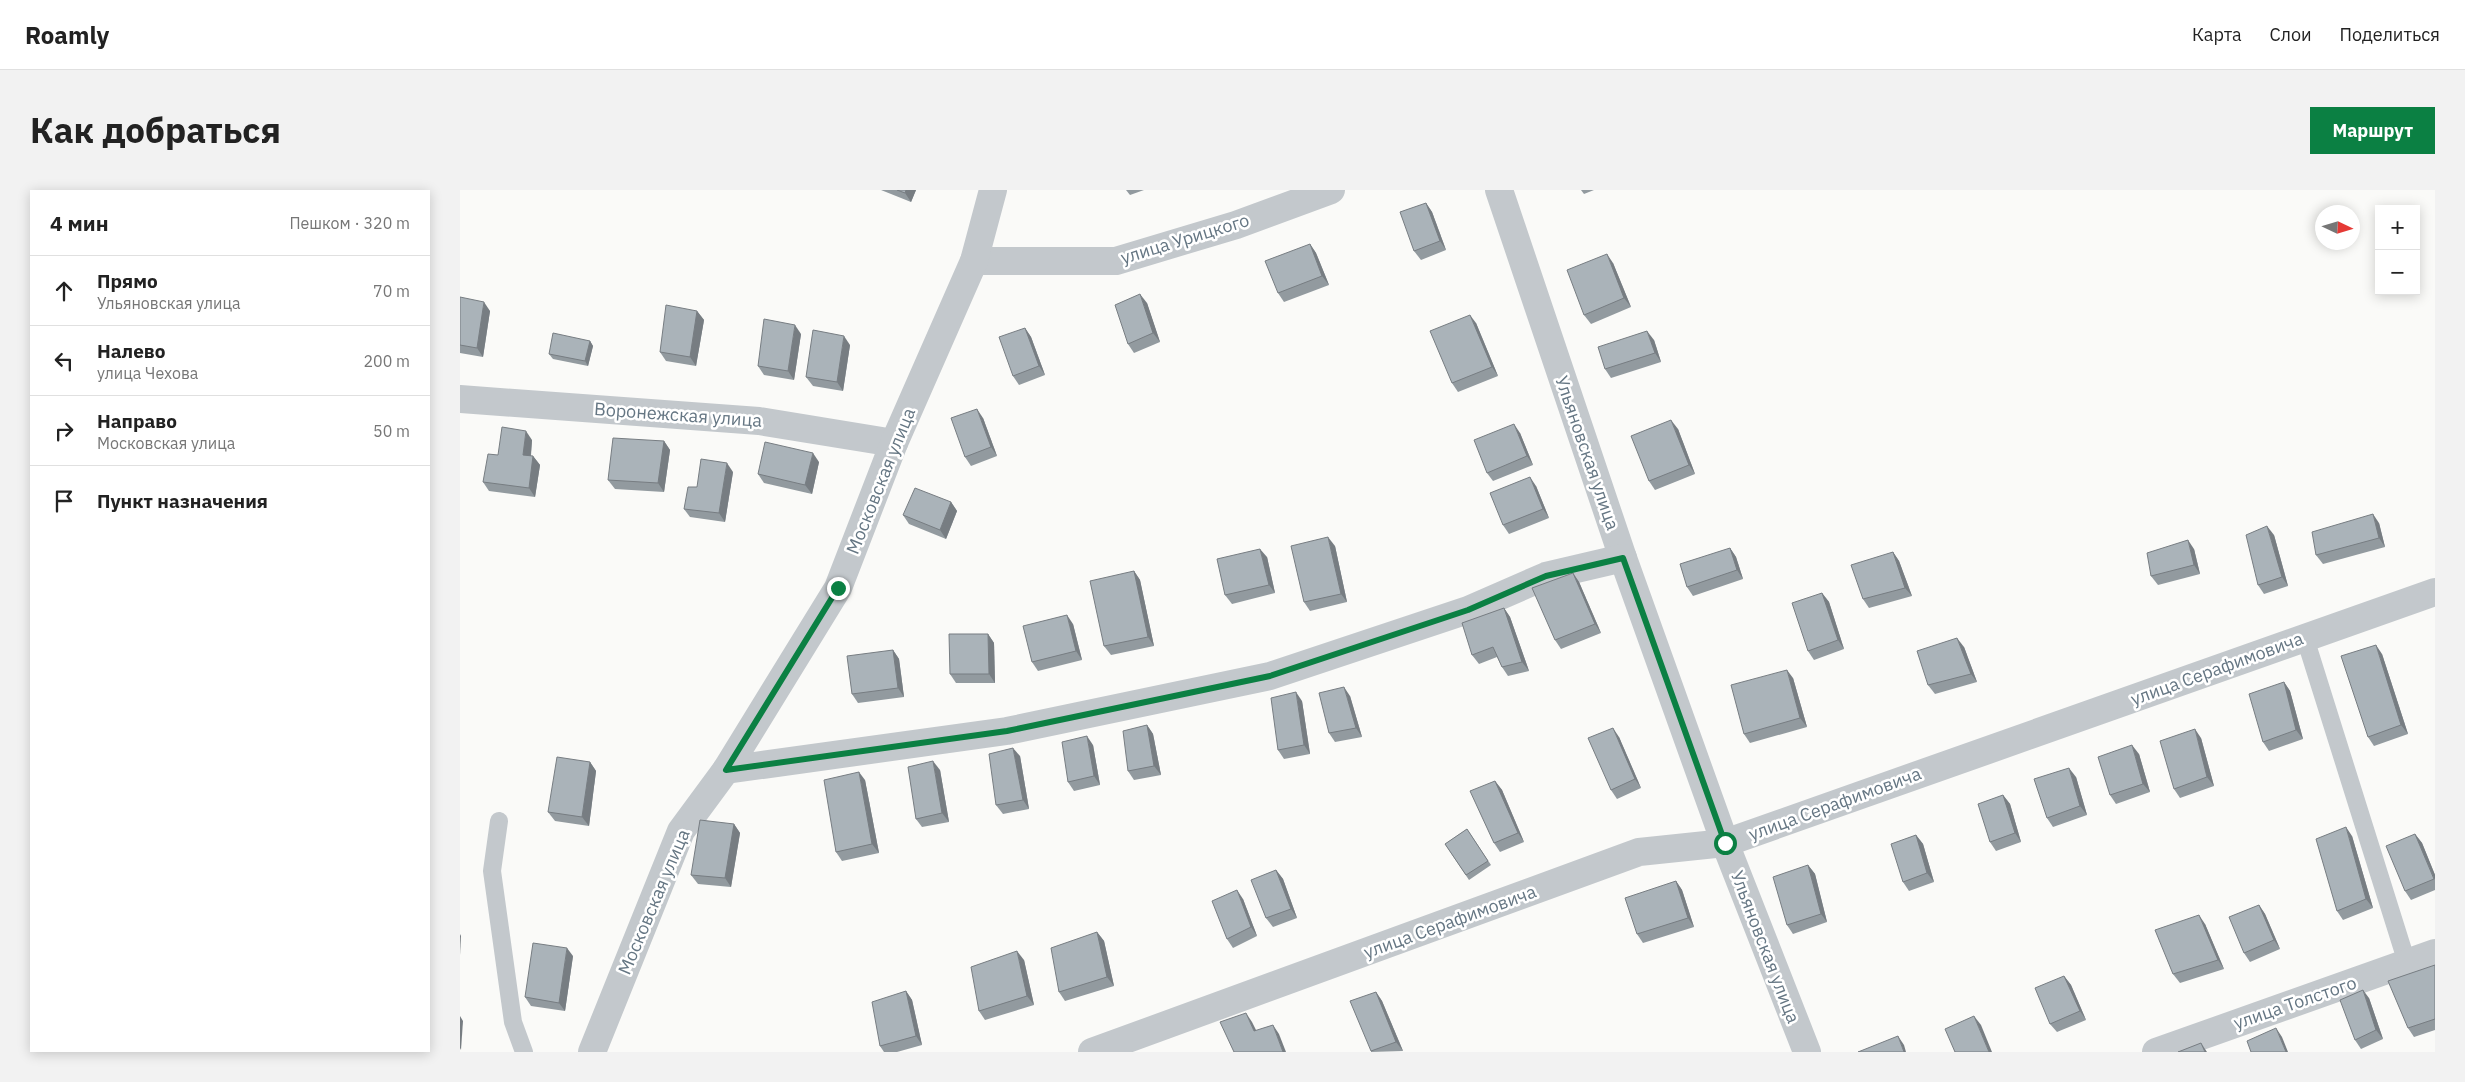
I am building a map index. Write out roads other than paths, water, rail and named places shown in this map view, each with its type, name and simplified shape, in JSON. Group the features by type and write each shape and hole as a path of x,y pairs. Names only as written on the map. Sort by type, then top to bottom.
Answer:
{"street":[{"name":"Московская улица","path":"592,1052 681,831 726,770 838,588 894,443 974,261 993,190"},
{"name":"улица Урицкого","path":"974,261 1116,261 1236,225 1331,190"},
{"name":"Ульяновская улица","path":"1499,190 1623,558 1725,843 1807,1052"},
{"name":"Воронежская улица","path":"460,399 759,421 894,443"},
{"path":"726,770 1007,731 1270,676 1468,610 1546,576 1623,558"},
{"name":"улица Серафимовича","path":"1092,1052 1639,852 1725,843 2435,592"},
{"name":"улица Толстого","path":"2156,1052 2435,953"}],"lane":[{"path":"2305,638 2407,963"},
{"path":"499,821 492,872 513,1022 524,1052"}]}
